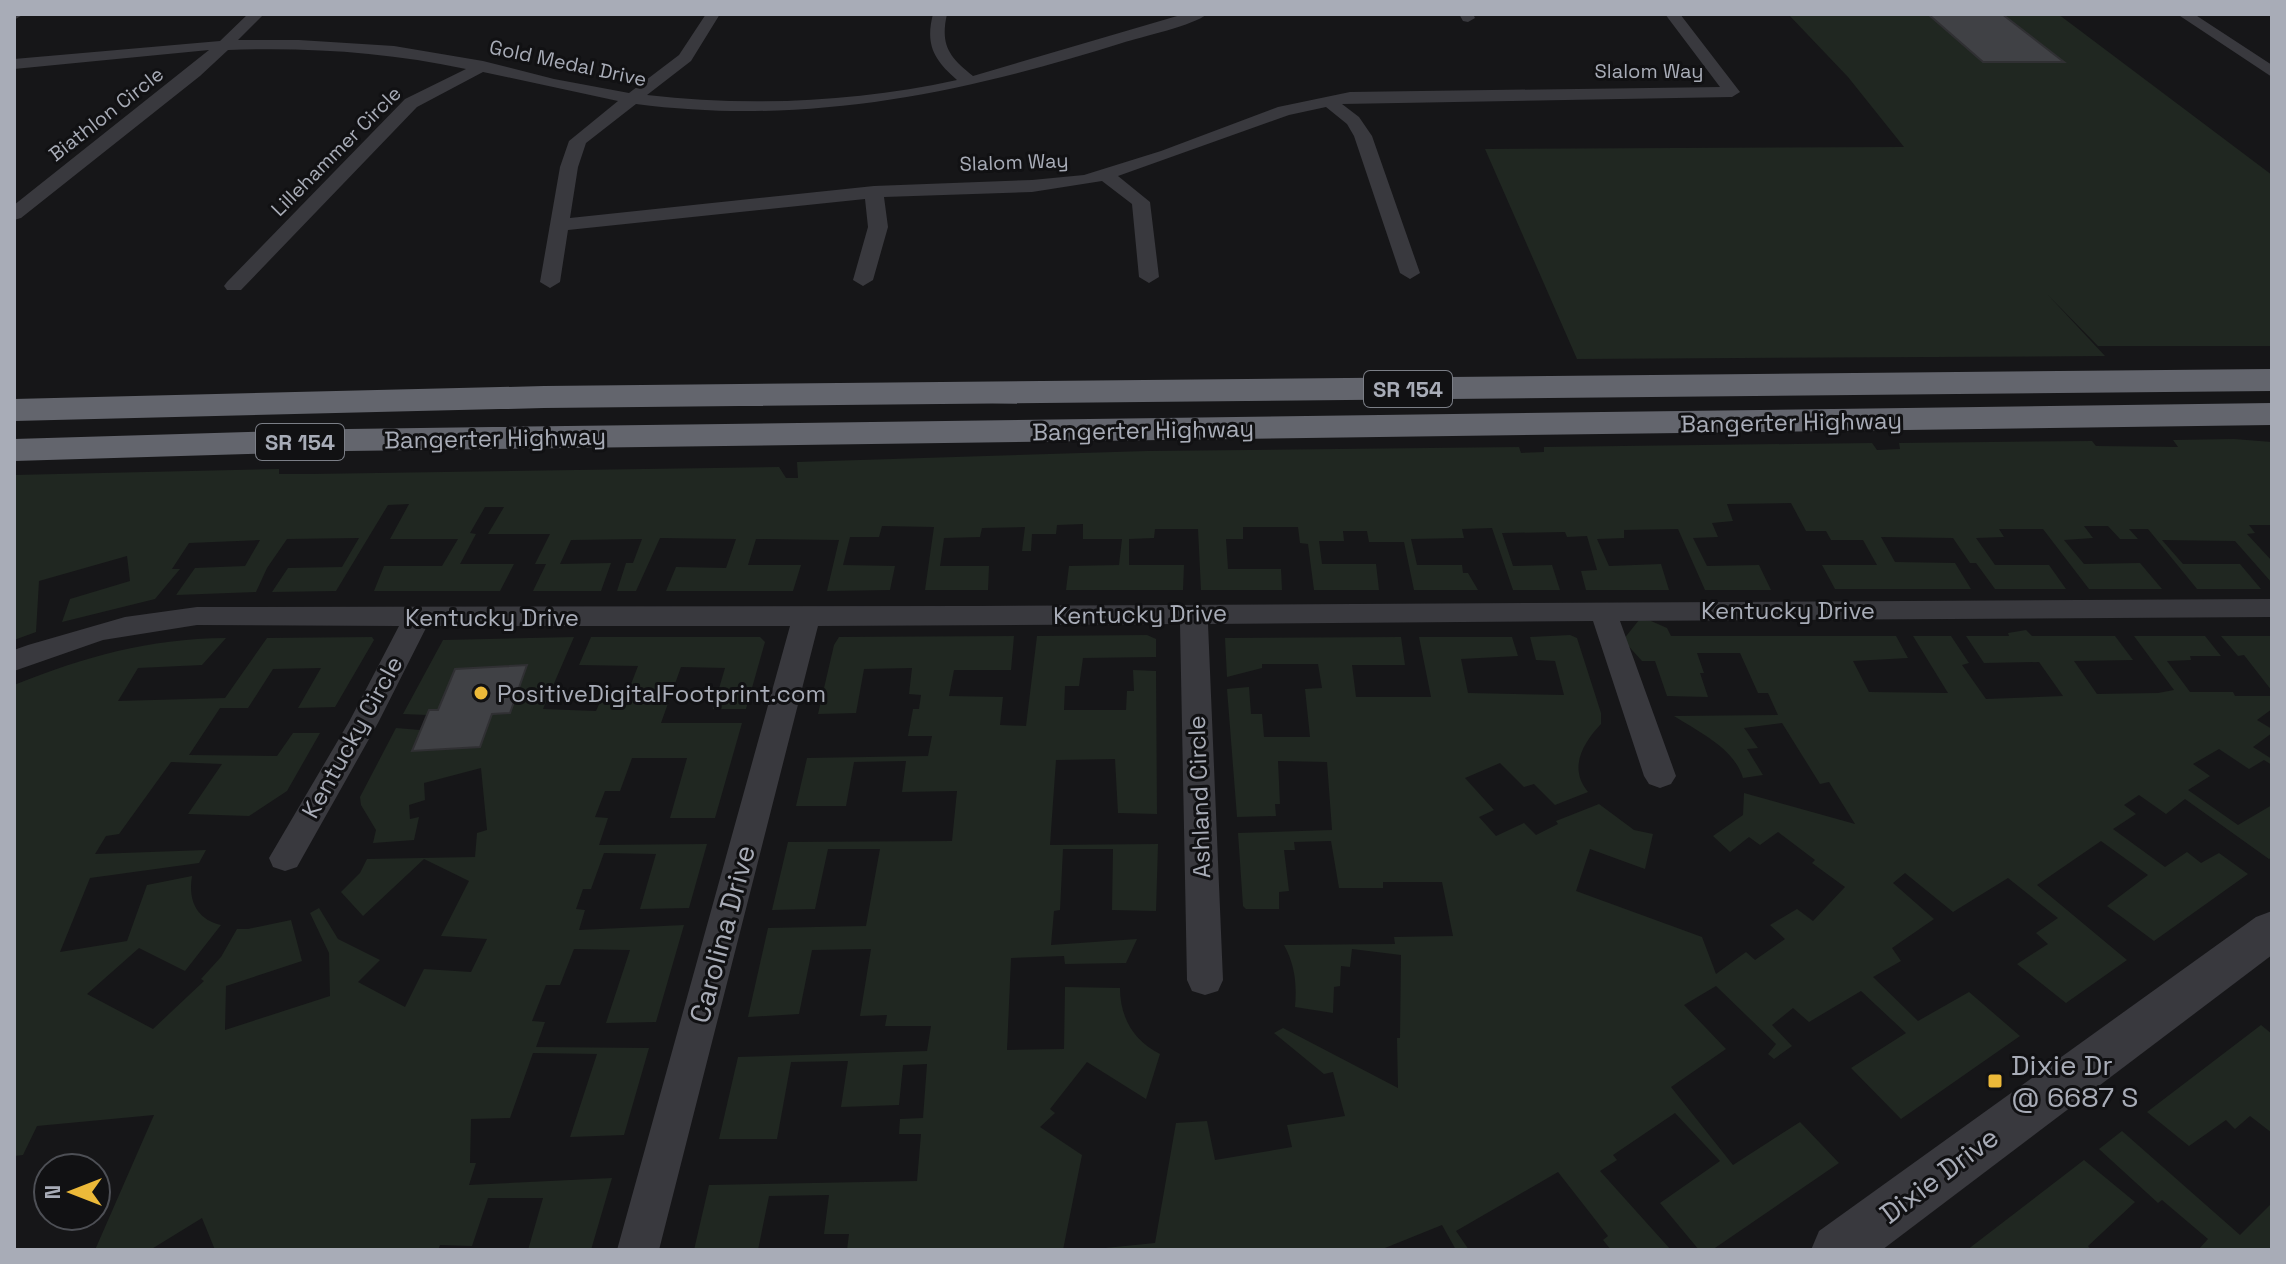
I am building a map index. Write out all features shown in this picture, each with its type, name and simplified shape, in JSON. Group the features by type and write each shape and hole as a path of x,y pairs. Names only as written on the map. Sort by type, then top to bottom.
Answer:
{"highway":[{"path":"1951,383 2084,366 2272,361"},
{"name":"Bangerter Highway","path":"14,410 544,397 2272,380"},
{"name":"Bangerter Highway","path":"14,450 587,437 2272,414"},
{"path":"14,465 313,456 587,437"}],"street":[{"name":"Biathlon Circle","path":"14,214 194,73 257,14"},
{"path":"550,282 569,167 578,141 685,58 713,14"},
{"path":"940,14 933,37 939,51 970,82"},
{"name":"Gold Medal Drive","path":"14,64 117,52 223,46 340,47 392,51 483,66 577,89 635,98 704,105 800,104 903,95 970,82 1200,14"},
{"name":"Slalom Way","path":"560,225 874,192 1063,183 1107,176 1284,111 1375,95 1732,92 1672,14"},
{"path":"2184,14 2272,72"},
{"name":"Lillehammer Circle","path":"234,286 411,103 483,66"},
{"path":"1329,101 1353,121 1363,136 1410,273"},
{"path":"1107,176 1141,202 1149,277"},
{"path":"863,280 878,227 874,192"},
{"name":"Kentucky Drive","path":"14,661 89,633 140,621 197,616 806,618 2272,608"},
{"path":"1603,611 1660,776"},
{"name":"Ashland Circle","path":"1194,613 1205,980"},
{"name":"Kentucky Circle","path":"285,858 363,723 418,617"},
{"name":"Carolina Drive","path":"638,1250 806,618"},
{"name":"Dixie Drive","path":"1838,1250 2272,930"}],"shaded area":[{"path":"1788,14 2058,14 2272,175 2272,346 2098,346 2048,295 2105,356 1577,359 1485,149 1904,147 1848,77"},
{"path":"2173,440 2272,442 2272,520 2270,525 2249,525 2255,533 2247,534 2272,561 2272,583 2235,541 2162,540 2183,564 2240,564 2261,589 2197,589 2148,529 2129,529 2138,539 2120,539 2108,526 2084,526 2093,538 2064,540 2084,564 2140,563 2162,589 2089,589 2043,529 1999,529 2004,537 1976,538 1995,565 2049,565 2066,589 1995,589 1976,563 1970,563 1953,538 1881,537 1895,562 1955,563 1971,589 1835,589 1822,565 1877,565 1863,540 1831,540 1826,531 1806,531 1791,503 1727,504 1733,521 1712,523 1718,537 1693,538 1707,566 1759,565 1771,590 1705,590 1678,529 1624,530 1624,538 1597,539 1609,566 1661,564 1669,590 1586,590 1581,571 1597,570 1587,536 1567,537 1565,532 1502,533 1513,566 1552,565 1560,590 1513,590 1492,528 1462,529 1464,538 1411,539 1417,565 1462,565 1463,573 1468,573 1478,590 1414,590 1404,542 1369,542 1367,531 1343,531 1344,541 1319,541 1322,564 1376,564 1379,590 1314,590 1308,544 1300,543 1298,527 1243,527 1243,539 1226,539 1228,569 1281,569 1282,590 1201,590 1198,529 1155,529 1154,538 1129,539 1129,565 1184,565 1183,590 1066,590 1069,566 1119,565 1122,539 1083,539 1083,524 1057,525 1056,534 1032,534 1031,551 1022,551 1025,527 982,528 980,537 944,538 940,566 989,566 988,590 925,590 934,527 882,526 879,537 850,537 843,565 895,566 890,590 827,591 839,540 756,539 748,565 801,565 793,591 666,591 676,567 726,568 736,539 660,538 636,591 617,591 626,563 633,563 642,539 571,540 560,564 611,563 601,591 533,591 546,564 535,564 550,534 488,534 504,507 485,507 470,533 476,534 460,564 514,564 500,591 374,591 384,566 442,566 458,539 390,539 409,504 388,505 336,591 272,592 288,568 342,567 359,538 287,539 267,568 256,592 176,595 195,568 245,566 260,540 189,543 172,569 180,569 155,599 62,622 70,599 130,581 127,556 39,581 36,632 14,640 14,475 279,469 279,474 311,474 779,467 786,478 798,478 797,462 1147,451 1519,447 1521,453 1544,452 1544,447 1872,443 1877,450 1900,449 1899,443 2092,441 2096,446 2178,447"},
{"path":"1639,620 1667,628 1671,636 1896,636 1908,658 1853,661 1869,692 1948,693 1913,636 1951,636 1969,663 1962,665 1986,699 2063,696 2039,662 1984,663 1966,636 2009,636 2008,633 2026,630 2032,636 2115,636 2133,660 2074,661 2097,694 2174,690 2134,636 2205,636 2221,656 2190,656 2191,660 2167,661 2190,692 2272,696 2272,709 2257,720 2272,729 2272,733 2253,747 2272,759 2272,765 2264,760 2249,769 2219,749 2193,764 2210,776 2188,790 2238,825 2272,805 2272,857 2269,859 2185,799 2166,814 2139,795 2124,805 2136,814 2113,829 2165,867 2187,852 2201,863 2219,853 2248,874 2154,941 2107,906 2148,875 2101,841 2037,885 2127,960 2066,1003 2017,964 2048,944 2036,933 2058,918 2008,878 1953,912 1905,873 1893,883 1934,919 1892,948 1901,961 1873,977 1918,1021 1969,992 2020,1036 1901,1119 1851,1068 1906,1033 1861,991 1809,1022 1793,1008 1772,1025 1792,1046 1774,1059 1768,1054 1776,1044 1716,986 1684,1005 1726,1049 1671,1087 1733,1165 1800,1122 1839,1163 1712,1250 1699,1250 1660,1203 1720,1161 1675,1113 1613,1155 1617,1160 1600,1171 1671,1250 1611,1250 1603,1240 1608,1236 1558,1172 1456,1231 1469,1250 1456,1250 1442,1225 1380,1250 1085,1250 1155,1243 1176,1123 1207,1121 1215,1160 1292,1147 1287,1125 1345,1116 1333,1072 1324,1074 1274,1033 1283,1028 1398,1088 1401,955 1352,949 1350,967 1341,966 1340,986 1334,987 1333,1013 1295,1007 1294,975 1284,945 1395,944 1394,937 1453,936 1442,882 1383,882 1383,888 1339,888 1331,841 1294,842 1295,850 1284,850 1289,891 1279,892 1279,909 1246,909 1243,906 1238,833 1332,830 1327,762 1278,761 1280,804 1275,804 1276,816 1237,817 1227,689 1249,687 1251,714 1262,714 1264,737 1310,737 1305,689 1322,688 1318,664 1262,664 1262,668 1227,677 1225,638 1401,637 1405,665 1352,665 1356,697 1431,697 1419,637 1512,637 1518,656 1461,659 1468,693 1564,695 1555,661 1536,660 1530,637 1570,635 1577,638 1601,713 1601,724 1580,756 1579,774 1588,792 1555,805 1534,784 1524,787 1500,763 1465,778 1494,810 1479,817 1496,836 1524,823 1536,835 1558,824 1556,821 1599,804 1634,830 1653,834 1645,869 1590,849 1576,891 1702,937 1716,974 1746,952 1755,960 1785,939 1770,925 1797,909 1813,921 1845,887 1778,832 1760,845 1749,837 1730,852 1713,836 1743,815 1744,793 1855,824 1829,782 1820,784 1782,723 1744,728 1758,748 1747,749 1763,775 1743,778 1724,749 1674,716 1778,715 1768,693 1758,693 1740,653 1697,653 1708,697 1667,696 1655,661 1642,661 1623,640"},
{"path":"1147,635 1156,639 1156,657 1083,658 1079,686 1065,686 1064,710 1126,710 1127,691 1134,691 1133,670 1156,671 1157,814 1118,813 1115,759 1056,760 1050,845 1158,844 1156,911 1112,910 1113,849 1063,849 1060,910 1054,911 1051,945 1137,939 1126,963 1065,964 1064,956 1011,958 1007,1050 1064,1049 1065,987 1120,988 1130,1027 1143,1042 1160,1054 1146,1099 1087,1062 1050,1109 1055,1113 1040,1127 1082,1155 1063,1250 847,1250 849,1234 824,1234 829,1195 769,1196 758,1250 694,1250 709,1185 917,1181 921,1134 899,1134 900,1119 923,1118 927,1064 903,1065 899,1105 841,1107 848,1061 791,1062 777,1139 719,1139 738,1057 927,1051 931,1026 885,1026 887,1015 860,1016 871,949 812,950 799,1014 748,1017 768,928 866,926 880,849 828,849 815,909 772,910 788,842 952,841 957,791 902,792 906,761 854,762 846,806 796,806 807,758 928,756 932,736 908,736 913,709 919,709 921,695 909,694 912,668 864,669 856,713 818,714 834,645 839,637 1014,636 1011,670 954,670 949,696 1003,697 1000,725 1026,726 1037,636"},
{"path":"2221,636 2270,636 2272,691 2244,655 2238,656"},
{"path":"372,637 374,640 335,707 298,708 321,668 273,669 248,708 220,708 189,755 277,756 293,733 320,733 287,791 249,816 188,814 222,764 171,762 119,834 106,836 95,854 206,850 199,863 90,878 60,952 127,941 147,885 192,876 191,893 196,907 205,918 221,925 185,971 139,948 87,994 153,1029 204,981 201,979 221,957 237,929 291,920 302,961 226,986 225,1030 330,996 329,953 310,913 319,908 338,939 380,960 358,982 405,1007 424,969 471,972 487,939 441,936 469,881 424,859 363,916 341,892 360,873 367,859 475,857 477,833 487,830 481,768 424,783 425,800 409,805 410,819 419,817 414,840 373,843 376,830 361,805 360,797 396,728 420,730 413,751 480,747 492,714 510,713 526,665 455,669 438,710 429,710 427,715 403,714 443,640 574,637 543,709 596,711 601,700 625,700 638,666 579,665 591,637 760,637 765,642 746,709 713,709 725,668 681,667 661,723 742,723 715,818 670,818 687,758 632,758 620,791 605,791 595,817 608,818 599,845 707,844 689,908 640,909 656,854 604,853 591,889 583,889 576,909 585,910 579,930 684,925 656,1022 606,1023 630,950 574,949 560,985 546,985 532,1021 545,1022 536,1047 649,1048 624,1135 570,1137 597,1054 533,1053 510,1118 471,1119 470,1163 476,1163 469,1185 612,1178 591,1250 528,1250 543,1198 488,1198 472,1246 440,1245 438,1250 215,1250 202,1218 150,1250 95,1250 103,1232 112,1232 112,1211 154,1115 37,1126 23,1155 14,1156 14,685 118,651 170,642 226,638 202,665 138,668 118,701 225,698 267,638"},
{"path":"2261,1025 2272,1034 2272,1133 2250,1116 2235,1129 2226,1120 2189,1146 2147,1112"},
{"path":"2122,1131 2240,1235 2272,1203 2272,1250 2198,1250 2208,1239 2162,1200 2158,1203 2099,1149"},
{"path":"2084,1160 2135,1202 2088,1246 2091,1250 1967,1250"}],"building":[{"path":"1928,14 2002,14 2064,62 1983,62"},
{"name":"PositiveDigitalFootprint.com","path":"527,665 510,713 492,714 480,747 412,751 429,710 438,710 455,669"}],"place":[{"name":"PositiveDigitalFootprint.com","path":"481,693"},
{"name":"Dixie Dr @ 6687 S","path":"1995,1081"}]}
